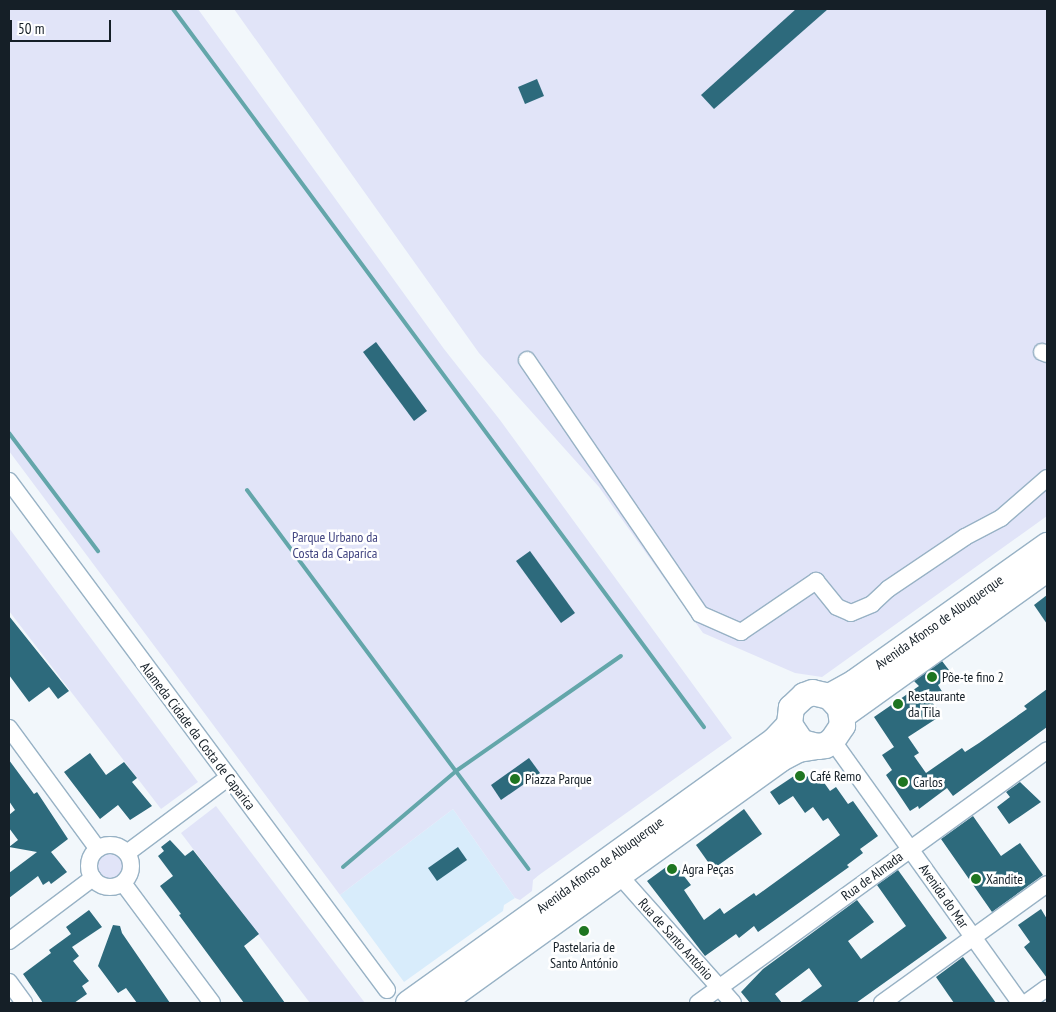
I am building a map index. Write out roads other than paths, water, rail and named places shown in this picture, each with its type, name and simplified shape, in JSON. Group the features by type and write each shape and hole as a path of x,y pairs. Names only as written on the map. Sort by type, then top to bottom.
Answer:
{"main road":[{"name":"Avenida Afonso de Albuquerque","path":"836,706 854,682 1047,545"},
{"name":"Avenida Afonso de Albuquerque","path":"836,706 1047,568"},
{"name":"Avenida Afonso de Albuquerque","path":"408,1003 774,740 789,724 792,707 804,695 812,692 836,706"},
{"path":"789,724 801,742 825,743 842,725 836,706"},
{"name":"Avenida Afonso de Albuquerque","path":"440,1003 779,759 798,749 825,743"}],"street":[{"path":"527,360 700,614 741,632 816,581 836,606 851,613 872,604 888,589 964,537 1001,518 1047,478"},
{"name":"Alameda Cidade da Costa de Caparica","path":"9,482 388,990"},
{"path":"9,728 98,849"},
{"name":"Avenida do Mar","path":"825,743 910,848 1020,1003"},
{"name":"Rua de Almada","path":"698,1003 1047,750"},
{"path":"127,853 229,777"},
{"path":"113,845 127,853 131,871 123,883 108,887 93,878 90,861 98,849 113,845"},
{"name":"Rua de Santo António","path":"618,875 733,1003"},
{"path":"9,941 93,878"},
{"path":"123,883 212,1003"},
{"path":"882,1003 1047,884"},
{"path":"9,982 24,1003"},
{"path":"1026,1003 1047,988"}],"waterway":[{"path":"173,9 704,727"},
{"path":"9,433 98,551"},
{"path":"247,490 528,869"},
{"path":"343,867 456,771 621,656"}],"place":[{"name":"Põe-te fino 2","path":"932,677"},
{"name":"Restaurante da Tila","path":"898,704"},
{"name":"Café Remo","path":"800,776"},
{"name":"Piazza Parque","path":"515,779"},
{"name":"Carlos","path":"903,782"},
{"name":"Agra Peças","path":"672,869"},
{"name":"Xandite","path":"976,879"},
{"name":"Pastelaria de Santo António","path":"584,931"}],"park label":[{"name":"Parque Urbano da Costa da Caparica","path":"335,546"}]}
